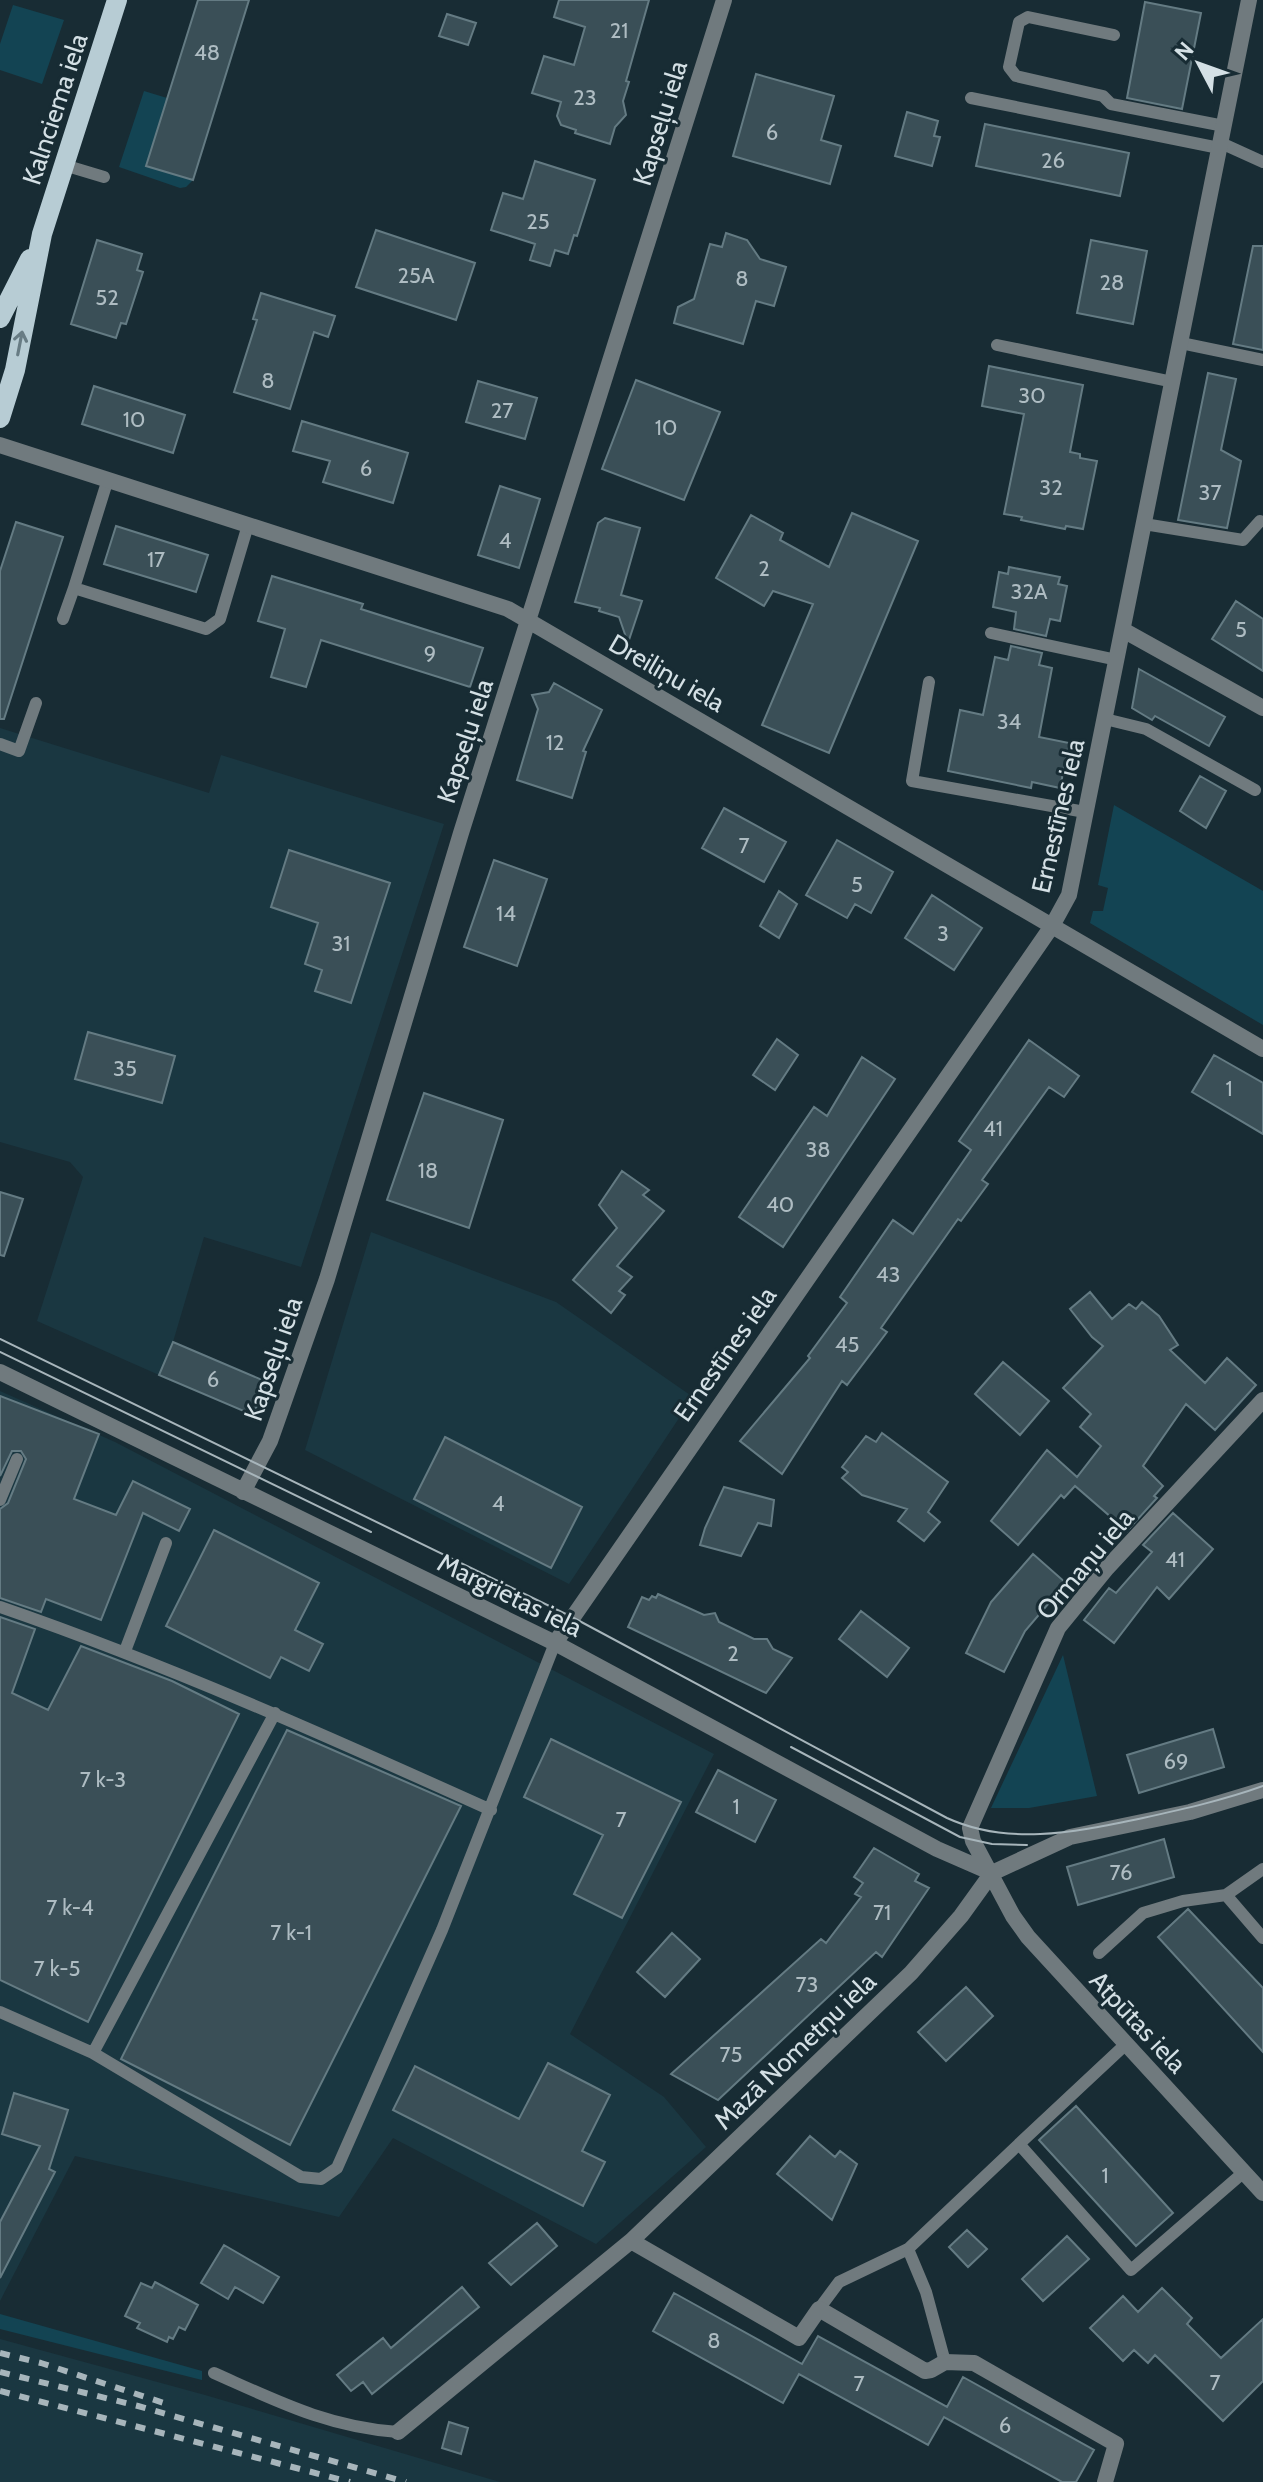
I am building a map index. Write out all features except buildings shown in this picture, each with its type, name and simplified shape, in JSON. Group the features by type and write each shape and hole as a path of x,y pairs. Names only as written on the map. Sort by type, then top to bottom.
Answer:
{"main road":[{"name":"Kalnciema iela","path":"0,418 15,370 42,234 117,0"},
{"name":"Kalnciema iela","path":"0,318 42,234"}],"street":[{"name":"Kapseļu iela","path":"243,1492 270,1441 327,1279 443,890 724,0"},
{"name":"Ernestīnes iela","path":"555,1643 1052,926 1069,895 1249,0"},
{"name":"Dreiliņu iela","path":"0,445 508,609 1263,1049"},
{"path":"1123,630 1263,708"},
{"name":"Margrietas iela","path":"0,1372 555,1643 896,1827 992,1873"},
{"name":"Ormaņu iela","path":"992,1873 973,1841 970,1828 1058,1628 1107,1568 1263,1400"},
{"name":"Mazā Nometņu iela","path":"398,2432 631,2241 911,1973 961,1916 992,1873 1070,1837 1190,1812 1263,1790"},
{"name":"Atpūtas iela","path":"992,1873 1013,1916 1028,1937 1263,2193"},
{"path":"631,2241 799,2338 819,2309 925,2371 945,2362 974,2363 1116,2444 1105,2482"}],"lane":[{"path":"1114,35 1028,17 1019,22 1009,67 1016,76 1103,96 1111,104 1221,139 1263,162"},
{"path":"971,98 1221,139"},
{"path":"64,165 104,177"},
{"path":"1181,343 1263,360"},
{"path":"997,345 1173,382"},
{"path":"63,619 108,479"},
{"path":"1144,524 1243,540 1260,521"},
{"path":"74,588 206,629 220,619 248,525"},
{"path":"991,633 1117,660"},
{"path":"929,682 912,781 1085,812"},
{"path":"0,744 19,751 36,703"},
{"path":"1105,719 1146,729 1255,790"},
{"path":"0,1500 17,1459"},
{"path":"125,1651 166,1543"},
{"path":"0,1607 125,1651 275,1713 491,1810"},
{"path":"0,2012 93,2053 301,2177 321,2179 337,2168 442,1930 555,1643"},
{"path":"93,2053 275,1713"},
{"path":"1099,1953 1143,1913 1183,1901 1226,1895 1263,1869"},
{"path":"1226,1895 1263,1938"},
{"path":"819,2309 839,2282 908,2249 1126,2044"},
{"path":"1019,2144 1131,2270 1244,2172"},
{"path":"908,2249 926,2292 945,2362"},
{"path":"214,2373 323,2420 370,2430 398,2432"}],"shaded area":[{"path":"13,5 64,20 42,84 0,70 0,44"},
{"path":"144,91 167,98 193,180 186,187 180,188 119,167"},
{"path":"0,728 209,793 221,755 444,824 301,1267 204,1237 173,1342 159,1375 37,1321 83,1177 70,1162 0,1142"},
{"path":"1114,805 1263,891 1263,1025 1090,923 1093,911 1103,911 1108,888 1098,885"},
{"path":"371,1232 556,1302 693,1397 569,1584 305,1450"},
{"path":"0,1391 115,1442 714,1754 570,2034 664,2097 706,2147 596,2244 393,2138 339,2217 75,2156 0,2301"},
{"path":"1063,1655 1097,1796 1029,1808 991,1808"},
{"path":"0,2314 202,2371 202,2380 0,2329"},
{"path":"0,2339 205,2395 500,2482 0,2482"}],"tram line":[{"path":"0,1339 572,1617 947,1818 971,1827 1020,1834 1069,1831 1174,1811 1263,1786"},
{"path":"0,1352 371,1532"},
{"path":"791,1747 960,1837 992,1844 1027,1845"}],"railway":[{"path":"0,2353 41,2363 167,2404"},
{"path":"0,2372 138,2406 406,2482"},
{"path":"0,2391 350,2482"}]}
